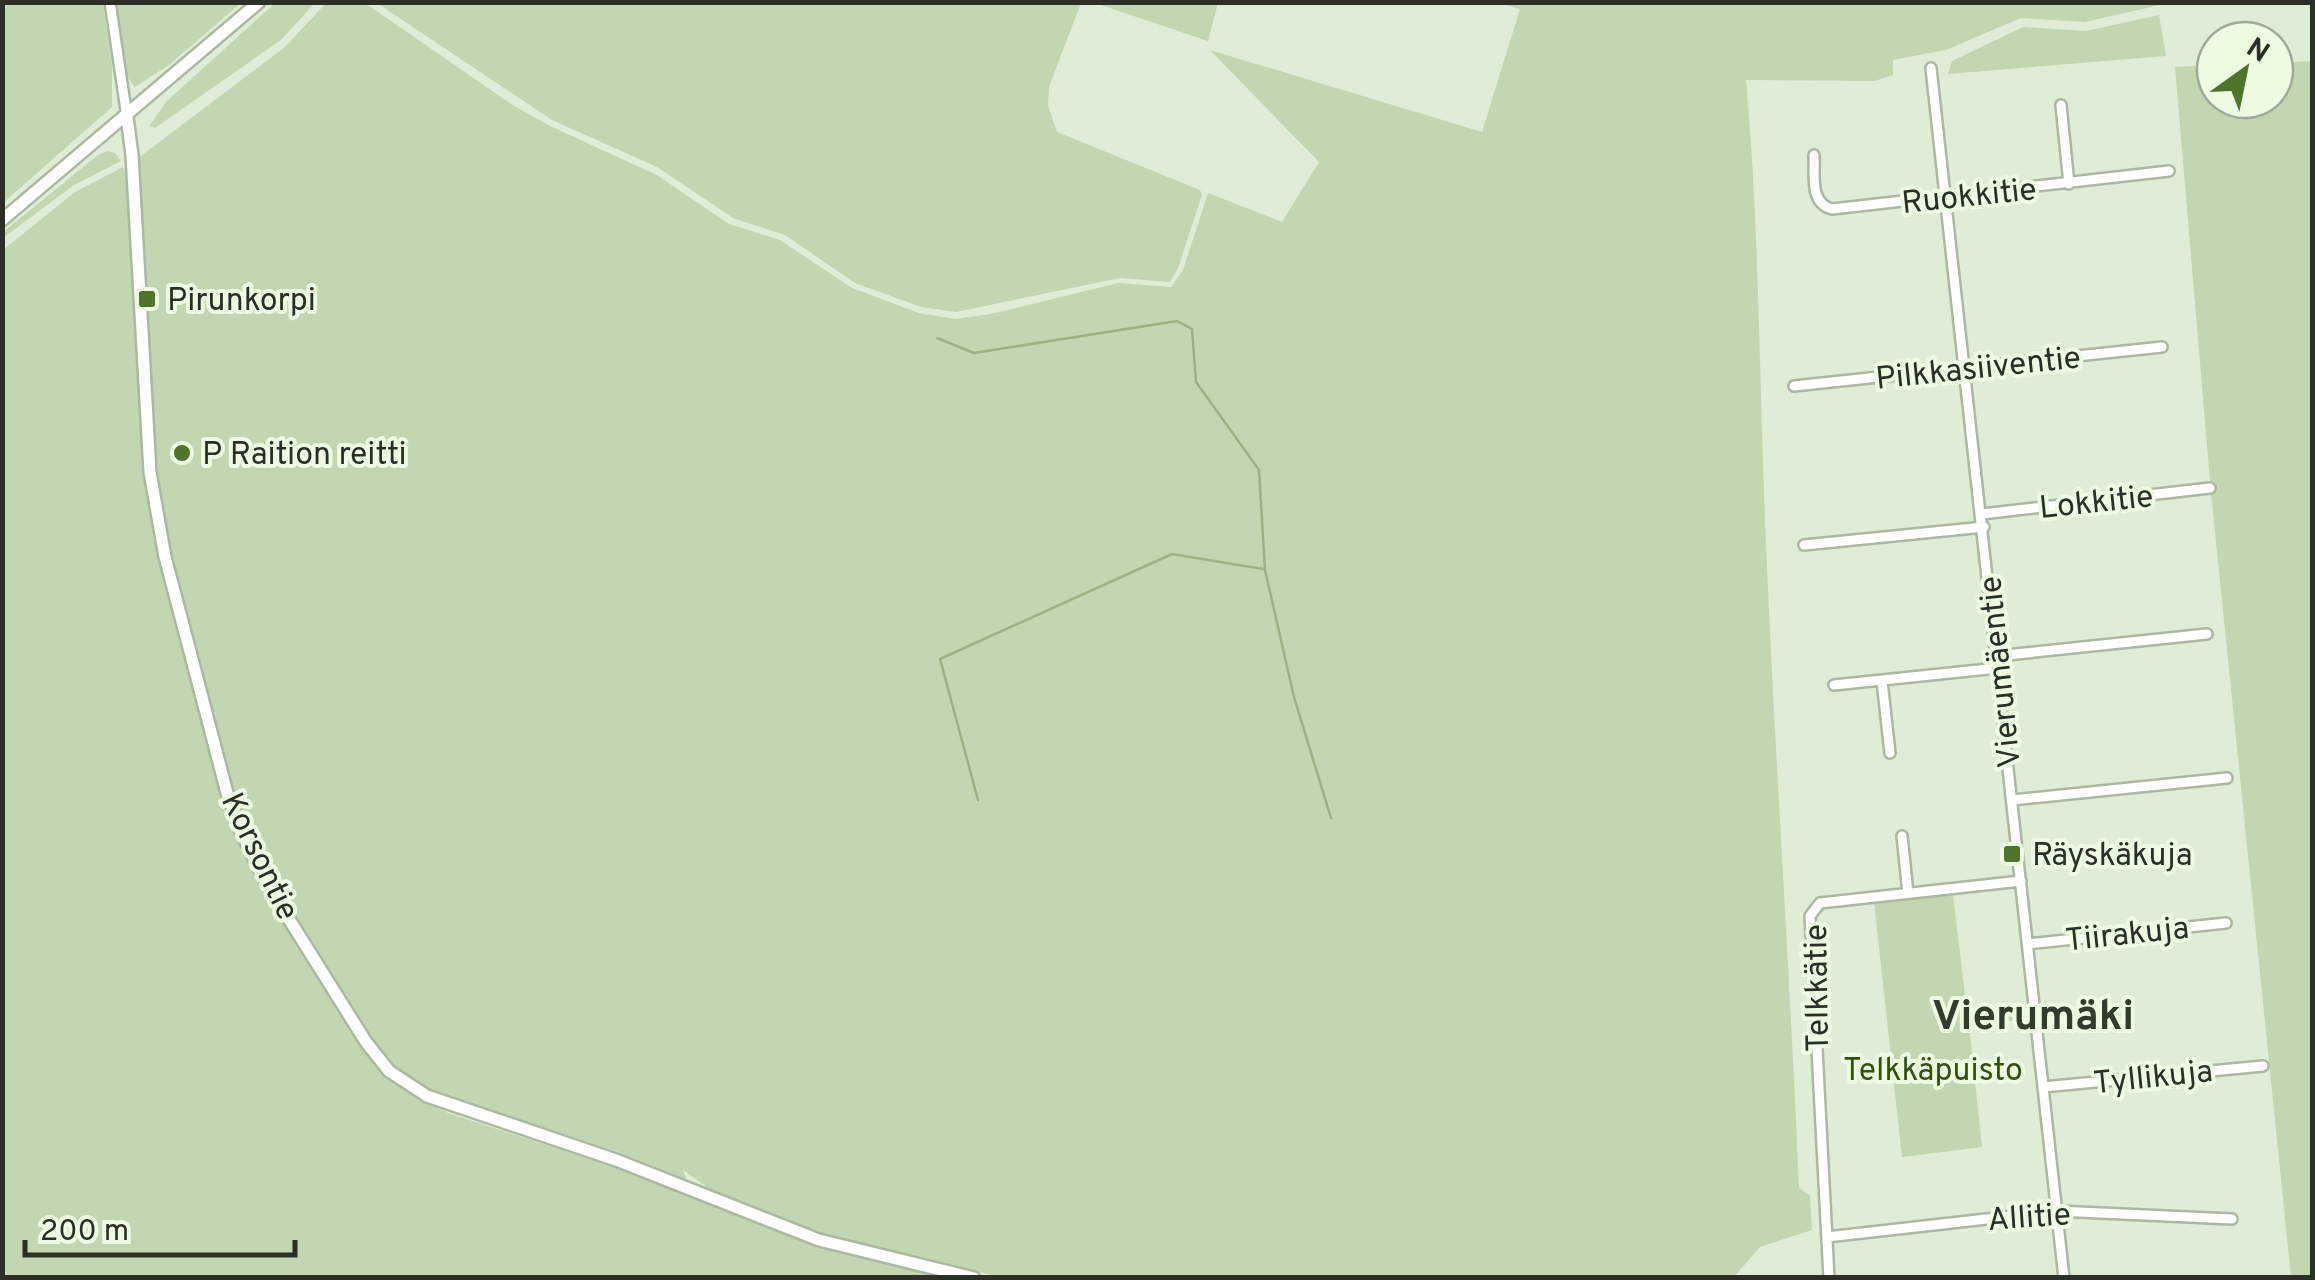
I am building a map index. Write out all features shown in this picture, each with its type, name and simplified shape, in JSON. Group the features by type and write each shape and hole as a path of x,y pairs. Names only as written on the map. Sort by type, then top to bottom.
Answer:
{"main road":[{"path":"2,220 259,2"},
{"name":"Korsontie","path":"126,118 134,172 150,472 165,557 242,834 267,884 366,1042 390,1071 427,1096 616,1160 819,1240 974,1278"}],"street":[{"name":"Korsontie","path":"110,2 126,118"},
{"name":"Vierumäentie","path":"1931,68 2064,1278"},
{"path":"2061,106 2069,184"},
{"name":"Ruokkitie","path":"1814,155 1817,199 1825,208 1947,198 2169,171"},
{"name":"Pilkkasiiventie","path":"1794,386 2162,347"},
{"name":"Lokkitie","path":"1982,514 2210,488"},
{"path":"1804,545 1984,527"},
{"path":"1997,656 2207,634"},
{"path":"1834,686 1998,668"},
{"path":"1882,681 1890,753"},
{"path":"2012,800 2227,778"},
{"path":"1902,836 1908,893"},
{"name":"Telkkätie","path":"1829,1278 1810,916 1820,902 2021,881"},
{"name":"Tiirakuja","path":"2028,944 2226,923"},
{"name":"Tyllikuja","path":"2043,1087 2263,1066"},
{"name":"Allitie","path":"1828,1237 2057,1211 2232,1220"}],"green space":[{"path":"3,2 103,3 112,66 112,107 3,203"},
{"path":"115,2 241,3 169,65 135,87 123,60"},
{"path":"275,3 315,3 281,40 155,128 149,126 167,101"},
{"path":"326,3 365,3 511,104 657,175 729,224 780,240 852,288 919,313 955,319 1118,283 1171,287 1183,270 1208,193 1282,222 1319,162 1210,50 1482,132 1520,9 1500,3 2169,3 2085,22 2021,18 1946,50 1893,60 1893,75 1875,81 1746,80 1799,1188 1810,1196 1812,1230 1760,1247 1734,1277 999,1277 819,1233 711,1190 683,1170 686,1179 616,1151 433,1092 398,1073 376,1048 273,885 248,835 190,644 152,472 138,158 285,47"},
{"path":"377,3 1081,3 1049,87 1048,105 1057,132 1200,190 1202,195 1170,282 1120,278 956,312 921,307 855,283 785,235 733,218 657,167 552,120"},
{"path":"1095,3 1218,3 1208,41"},
{"path":"2159,15 2166,56 1948,74 1952,61 2023,27 2086,31"},
{"path":"2312,61 2312,1277 2291,1277 2211,493 2175,67 2195,66 2195,120 2295,120 2295,62"},
{"path":"108,151 121,161 74,185 3,238 3,232"},
{"path":"123,167 132,198 149,472 223,808 245,858 382,1073 448,1113 607,1165 834,1251 941,1277 3,1278 3,250 75,192"},
{"name":"Telkkäpuisto","path":"1953,895 1967,1012 2027,1006 2029,1019 1969,1025 1982,1147 1902,1157 1874,902"}],"waterway":[{"path":"937,338 974,353 1177,321 1192,329 1196,382 1259,470 1265,570 1294,697 1331,818"},
{"path":"978,800 940,659 1172,554 1263,569"}],"place":[{"name":"Pirunkorpi","path":"147,299"},
{"name":"P Raition reitti","path":"182,453"},
{"name":"Räyskäkuja","path":"2012,854"}],"district":[{"name":"Vierumäki","path":"2033,1014"}]}
